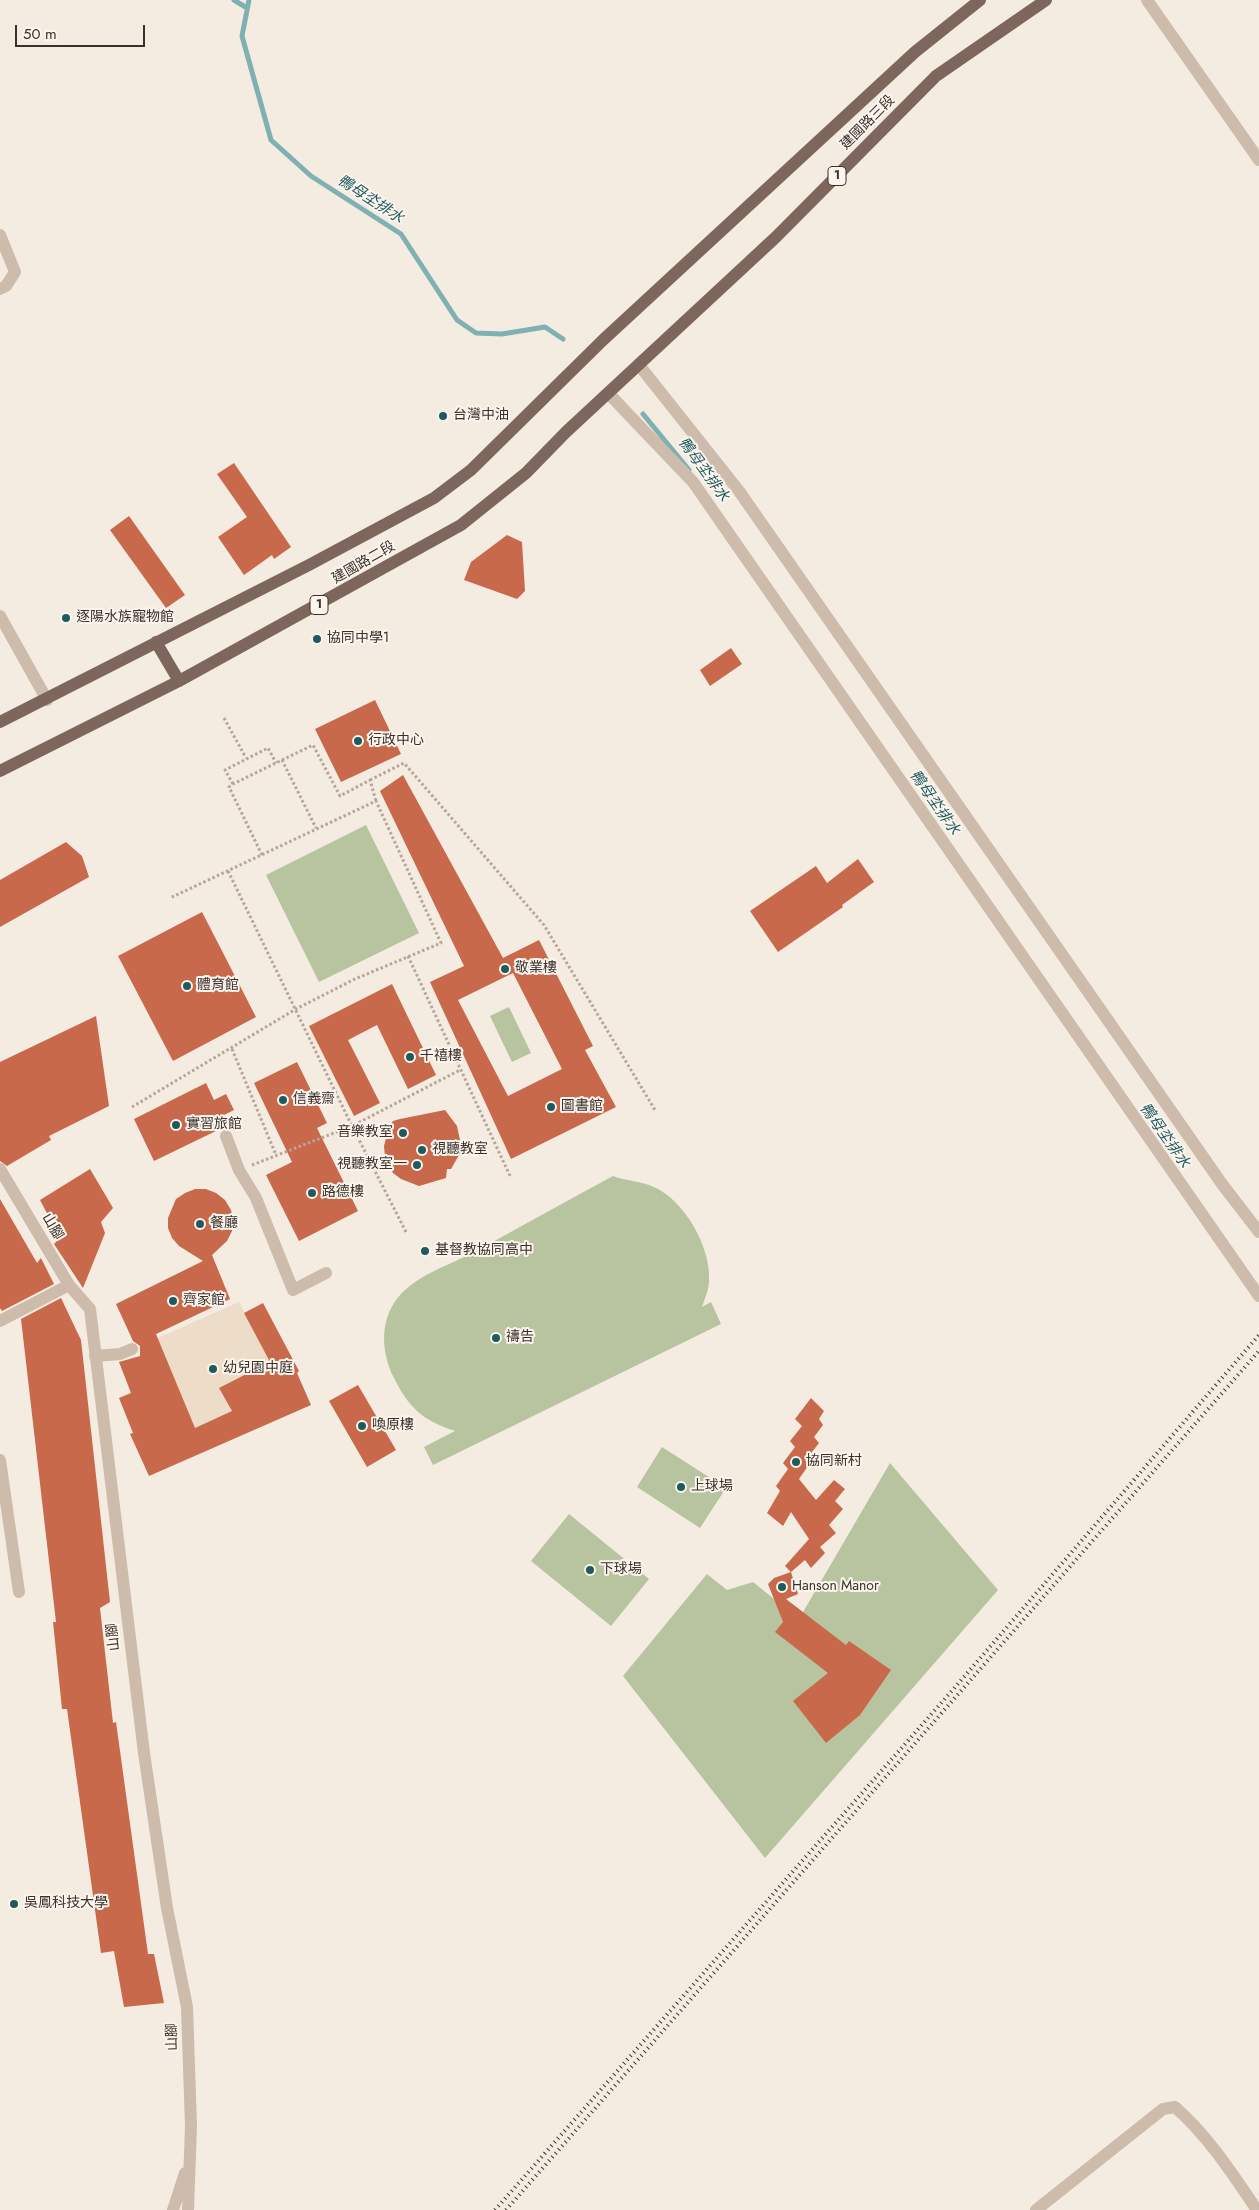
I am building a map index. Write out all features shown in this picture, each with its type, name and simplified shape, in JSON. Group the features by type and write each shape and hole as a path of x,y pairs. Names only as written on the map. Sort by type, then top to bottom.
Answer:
{"main road":[{"name":"建國路三段","path":"566,377 603,340 915,52 980,0"},
{"name":"建國路三段","path":"639,365 776,237 936,76 1046,0"},
{"name":"1","path":"609,394 639,365"},
{"name":"建國路二段","path":"0,722 47,700 156,642 309,565 434,498 471,470 566,377"},
{"name":"建國路二段","path":"0,771 179,681 329,600 460,525 526,473 566,432 609,394"},
{"path":"156,642 179,681"}],"street":[{"path":"1148,0 1259,160"},
{"path":"0,235 15,272 6,286 0,289"},
{"path":"639,365 739,491 1216,1176 1259,1232"},
{"path":"609,394 693,482 1259,1296"},
{"path":"0,616 47,700"},
{"path":"226,1136 239,1170 256,1198 293,1290 326,1273"},
{"name":"山腳","path":"0,1169 69,1285 90,1309 144,1753 166,1908 186,2007 192,2126"},
{"path":"0,1322 69,1285"},
{"path":"95,1356 120,1354 132,1349"},
{"path":"0,1460 19,1592"},
{"path":"1036,2210 1163,2108 1175,2107 1188,2119 1226,2163 1257,2210"},
{"path":"173,2210 186,2170 192,2126"},
{"path":"188,2210 192,2126"}],"path":[{"path":"224,718 246,758"},
{"path":"262,855 229,787 233,784 313,745 340,796 404,764 544,926 655,1110"},
{"path":"233,784 225,770 246,758 268,748 276,763"},
{"path":"282,760 316,828"},
{"path":"132,1107 232,1049 296,1009 408,956 440,943 376,801 370,780"},
{"path":"170,898 376,801"},
{"path":"228,871 352,1126 406,1232"},
{"path":"408,956 511,1178"},
{"path":"232,1049 276,1155"},
{"path":"239,1170 352,1126 460,1070"}],"green space":[{"path":"366,825 419,933 319,982 266,875"},
{"path":"509,1007 531,1053 512,1062 490,1016"},
{"path":"613,1176 654,1187 676,1202 685,1213 694,1226 700,1240 708,1267 707,1294 702,1307 711,1302 721,1324 433,1465 424,1447 455,1431 434,1423 418,1411 405,1396 393,1376 389,1367 384,1339 386,1320 394,1303 402,1293 422,1278 469,1255"},
{"name":"上球場","path":"662,1447 726,1488 700,1528 637,1487"},
{"path":"890,1463 998,1590 765,1858 623,1676 707,1574 727,1590 753,1582 799,1619"},
{"name":"下球場","path":"569,1514 649,1579 611,1626 531,1561"}],"shaded area":[{"name":"幼兒園中庭","path":"239,1302 270,1362 220,1388 232,1412 190,1430 151,1341"}],"building":[{"path":"234,463 291,547 274,559 272,555 244,575 218,537 247,517 217,474"},
{"path":"129,516 185,595 166,608 110,530"},
{"path":"507,535 522,542 525,591 517,599 464,580 471,562"},
{"path":"731,648 742,664 710,686 700,670"},
{"name":"行政中心","path":"375,700 401,754 341,782 315,729"},
{"name":"敬業樓","path":"403,775 503,958 539,940 593,1046 585,1050 616,1107 511,1159 430,982 464,966 380,791","holes":["513,973 562,1069 508,1096 458,1000"]},
{"path":"66,842 82,856 89,877 0,927 0,880"},
{"path":"858,859 874,882 842,905 843,907 778,952 750,911 816,866 827,883"},
{"name":"體育館","path":"202,912 256,1017 173,1061 118,956"},
{"name":"千禧樓","path":"392,984 436,1075 408,1089 377,1025 348,1040 380,1103 354,1116 309,1026"},
{"path":"96,1016 109,1106 49,1136 51,1140 7,1166 0,1161 0,1062"},
{"path":"297,1062 327,1123 317,1128 358,1211 299,1241 266,1175 292,1162 254,1083"},
{"name":"實習旅館","path":"206,1083 214,1100 226,1094 234,1110 214,1120 218,1130 154,1161 134,1119"},
{"name":"視聽教室","path":"445,1110 457,1126 461,1145 459,1155 451,1169 447,1169 446,1178 419,1186 401,1179 393,1173 385,1157 384,1146 389,1127 393,1121"},
{"path":"90,1169 113,1208 101,1222 105,1233 83,1288 54,1244 60,1238 40,1200"},
{"path":"195,1189 206,1189 216,1193 225,1200 231,1210 233,1220 232,1231 227,1241 212,1255 230,1299 156,1334 195,1428 232,1411 219,1388 270,1362 244,1313 263,1303 299,1371 297,1373 311,1405 149,1476 130,1434 133,1433 119,1398 131,1393 119,1362 140,1356 140,1346 133,1341 116,1304 203,1261 179,1246 172,1238 168,1228 168,1218 176,1199"},
{"path":"0,1199 37,1263 41,1258 54,1284 2,1311 0,1308"},
{"path":"61,1298 81,1340 110,1602 100,1608 113,1723 116,1722 148,1954 154,1954 164,2003 124,2007 114,1951 101,1953 67,1709 62,1709 53,1622 56,1622 21,1319"},
{"name":"喚原樓","path":"358,1385 396,1450 367,1467 329,1401"},
{"path":"811,1398 824,1411 819,1419 823,1425 814,1437 819,1443 805,1461 810,1463 799,1479 816,1500 834,1480 845,1489 835,1501 843,1509 829,1525 836,1533 820,1547 825,1553 811,1568 805,1560 791,1572 785,1566 809,1539 791,1512 783,1526 767,1513 780,1491 776,1486 788,1469 783,1463 795,1447 790,1441 802,1426 795,1419"},
{"path":"791,1572 798,1594 786,1599 846,1645 849,1641 891,1670 860,1715 826,1743 793,1701 828,1673 775,1632 783,1622 768,1584 774,1578"}],"waterway":[{"path":"234,0 247,8"},
{"name":"鴨母坔排水","path":"249,0 242,36 271,140 311,176 401,234 457,320 476,333 502,334 545,327 563,339"},
{"name":"鴨母坔排水","path":"643,414 689,470"}],"railway":[{"path":"495,2210 957,1685 1259,1335"},
{"path":"506,2210 1259,1351"}],"place":[{"name":"台灣中油","path":"443,416"},
{"name":"逐陽水族寵物館","path":"66,618"},
{"name":"協同中學1","path":"317,639"},
{"name":"行政中心","path":"358,741"},
{"name":"敬業樓","path":"505,969"},
{"name":"體育館","path":"187,986"},
{"name":"千禧樓","path":"410,1057"},
{"name":"信義齋","path":"283,1100"},
{"name":"圖書館","path":"551,1107"},
{"name":"實習旅館","path":"176,1125"},
{"name":"音樂教室","path":"403,1133"},
{"name":"視聽教室","path":"422,1150"},
{"name":"視聽教室一","path":"417,1165"},
{"name":"路德樓","path":"312,1193"},
{"name":"餐廳","path":"200,1224"},
{"name":"基督教協同高中","path":"425,1251"},
{"name":"齊家館","path":"173,1301"},
{"name":"禱告","path":"496,1338"},
{"name":"幼兒園中庭","path":"213,1369"},
{"name":"喚原樓","path":"362,1426"},
{"name":"協同新村","path":"796,1462"},
{"name":"上球場","path":"681,1487"},
{"name":"下球場","path":"590,1570"},
{"name":"Hanson Manor","path":"782,1587"},
{"name":"吳鳳科技大學","path":"14,1904"}]}
